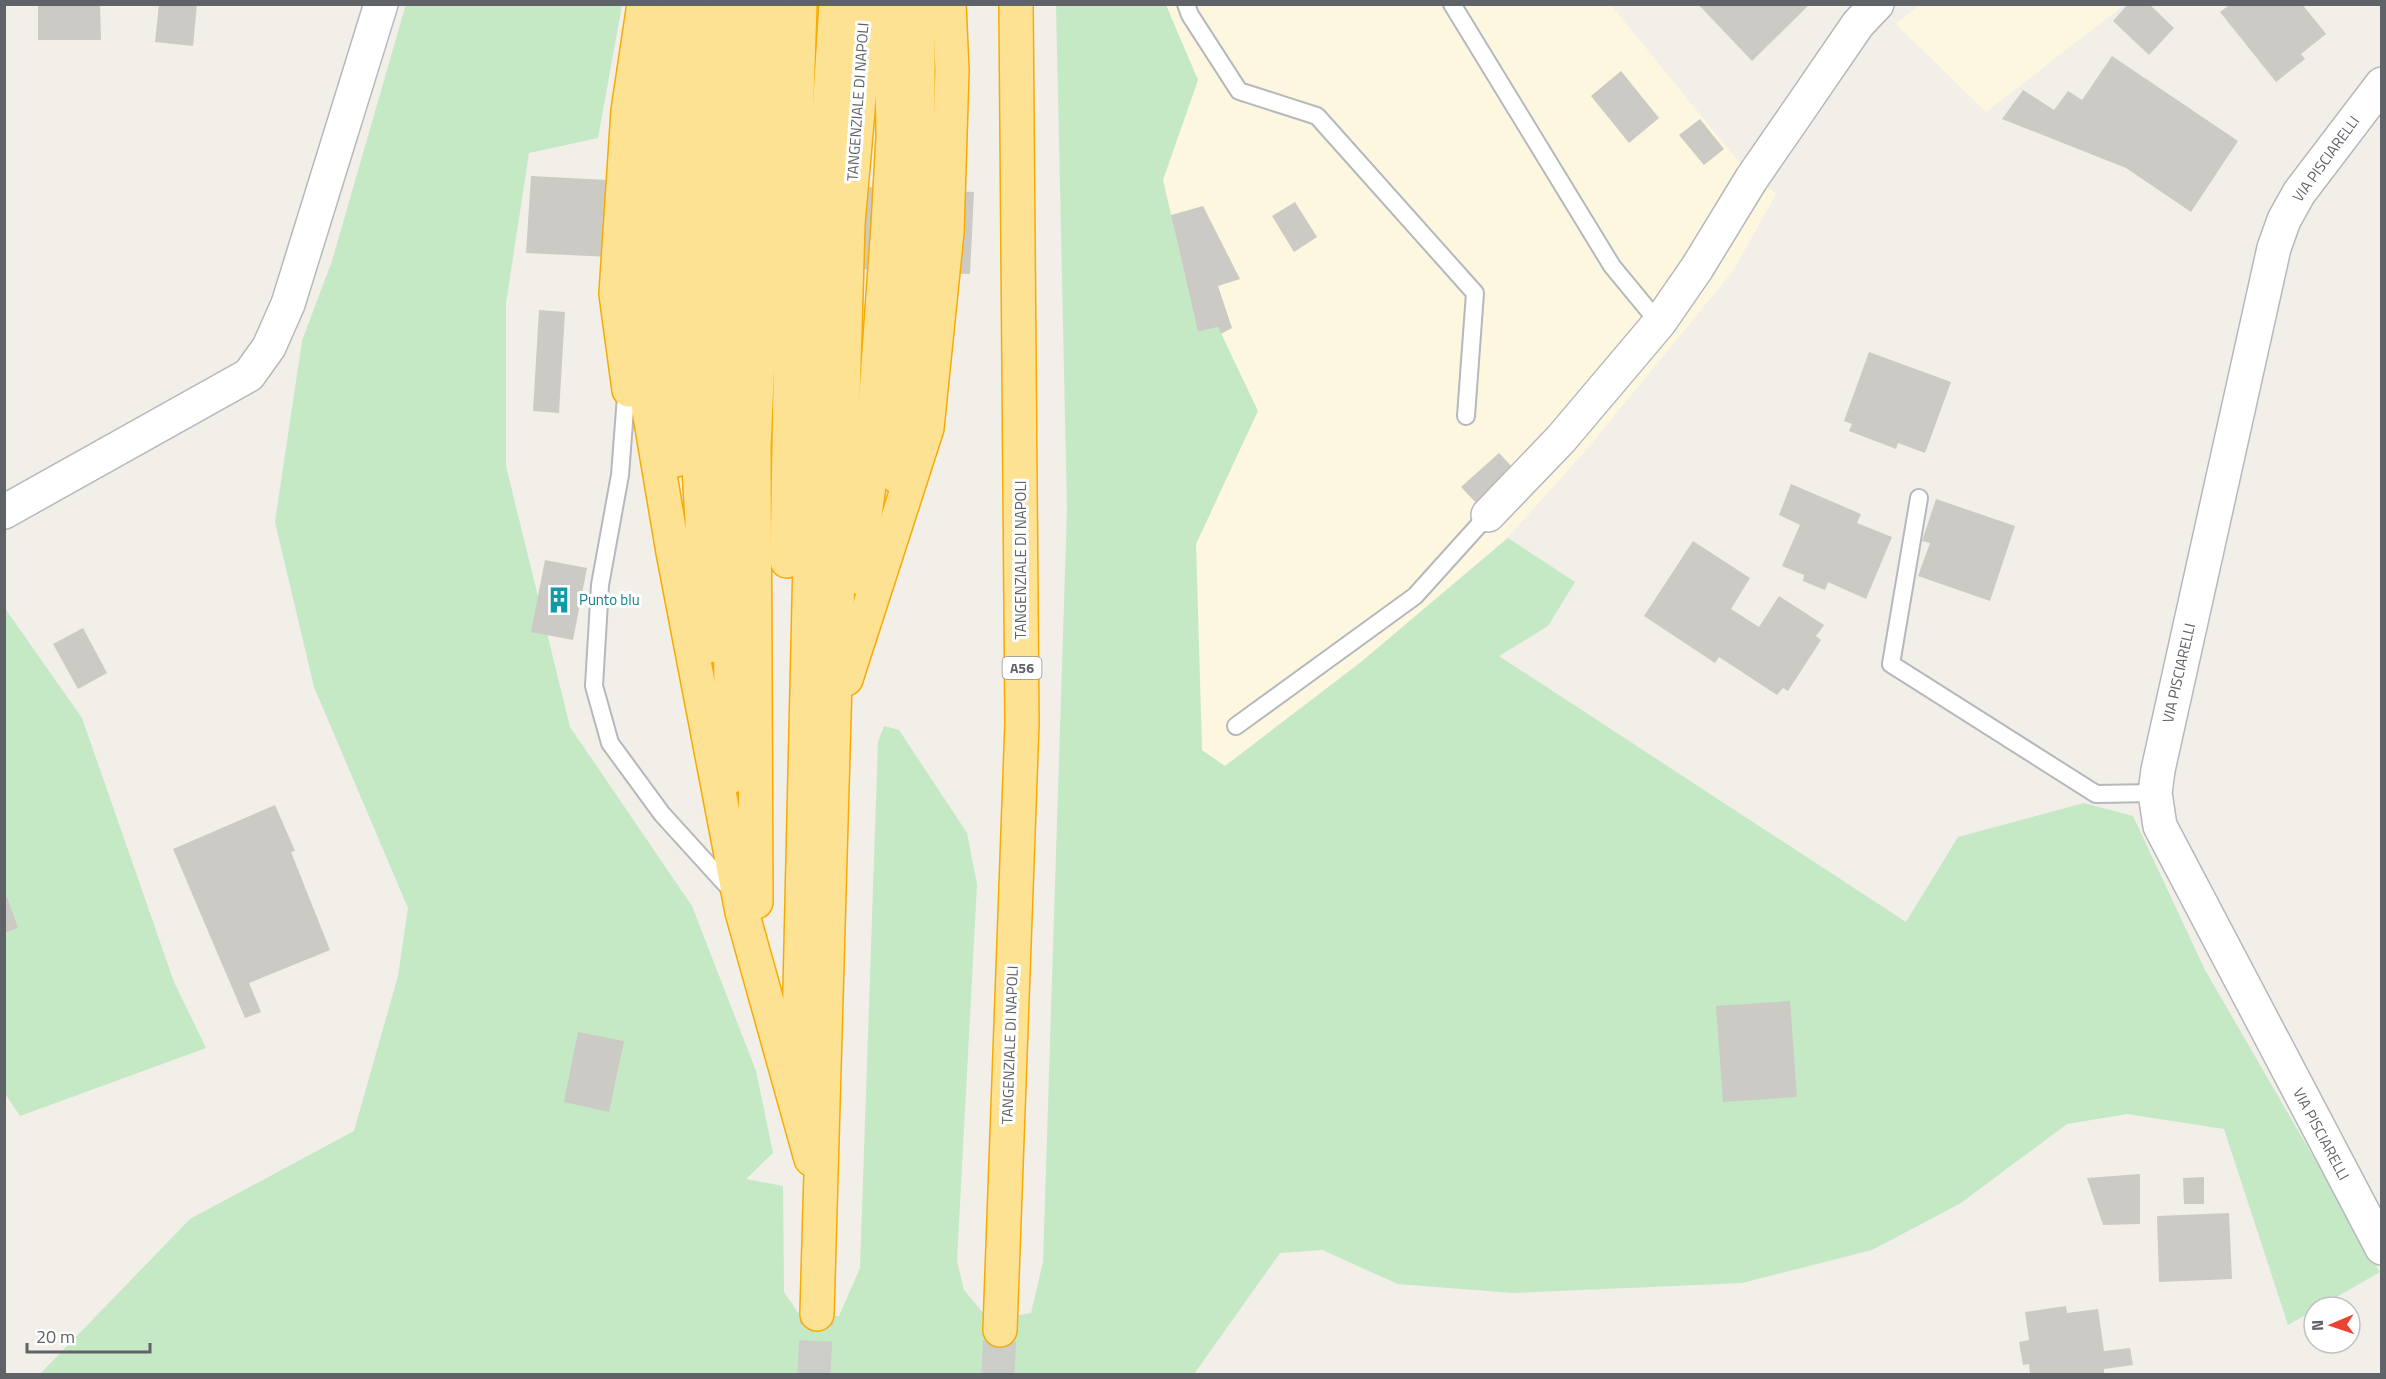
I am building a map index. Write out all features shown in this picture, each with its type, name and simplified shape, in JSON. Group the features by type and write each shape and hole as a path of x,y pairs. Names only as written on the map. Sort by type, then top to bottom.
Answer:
{"highway":[{"path":"644,4 628,111 616,294 627,382 673,552"},
{"path":"669,4 653,152 645,287 646,392 673,552 740,900 820,1192"},
{"path":"693,655 674,443 672,299 676,215 697,4"},
{"path":"716,771 698,450 702,217 722,4"},
{"path":"733,865 728,423 734,208 747,4"},
{"path":"756,960 754,447 774,4"},
{"path":"777,1036 793,221 800,4"},
{"path":"797,1110 813,431 822,221 836,4"},
{"name":"TANGENZIALE DI NAPOLI","path":"817,1314 848,223 865,32 865,4"},
{"path":"836,707 870,479 893,137 891,4"},
{"path":"887,552 907,390 918,229 918,4"},
{"path":"836,707 927,428 947,232 952,70 949,4"},
{"name":"TANGENZIALE DI NAPOLI","path":"1000,1330 1022,723 1016,4"}],"street":[{"path":"4,512 249,375 269,347 288,303 381,4"},
{"path":"1488,515 1561,439 1659,323 1697,268 1752,177 1858,24 1877,4"},
{"name":"VIA PISCIARELLI","path":"2382,84 2299,193 2284,220 2274,248 2158,770 2155,793 2160,826 2382,1248"}],"lane":[{"path":"1186,4 1190,15 1239,91 1317,116 1475,293 1466,416"},
{"path":"1452,4 1612,266 1659,323"},
{"path":"627,382 620,476 600,585 594,686 610,743 662,814 740,900"},
{"path":"1919,498 1891,664 2096,794 2155,793"},
{"path":"1236,726 1415,596 1488,515"}],"shaded area":[{"path":"1610,4 1738,161 1776,194 1733,271 1587,449 1508,537 1361,662 1225,766 1202,750 1196,544 1257,411 1198,332 1163,179 1198,80 1166,5"},
{"path":"1921,4 2124,5 1986,112 1896,24"}],"green space":[{"path":"406,4 622,5 598,138 529,153 506,303 506,466 570,727 692,906 756,1071 773,1153 746,1179 783,1186 784,1292 799,1314 839,1316 860,1268 878,742 884,726 899,730 967,833 977,884 957,1261 964,1290 989,1320 1031,1313 1043,1262 1067,509 1056,4 1166,5 1198,80 1163,180 1198,332 1218,327 1258,411 1196,544 1202,750 1225,766 1361,662 1508,538 1575,582 1548,626 1499,656 1906,922 1958,837 2084,803 2133,816 2205,970 2380,1272 2340,1295 2302,1295 2302,1317 2288,1325 2224,1129 2127,1114 2067,1124 1961,1203 1872,1250 1742,1283 1513,1293 1398,1284 1322,1250 1280,1253 1194,1374 40,1374 190,1219 354,1131 398,976 408,908 314,687 275,522 302,341 332,261"},
{"path":"4,607 82,718 174,982 206,1048 20,1116 4,1092"}],"building":[{"path":"38,4 100,4 101,40 38,40"},
{"path":"159,4 197,4 193,46 155,42"},
{"path":"1698,4 1810,4 1752,61"},
{"path":"2128,4 2149,4 2174,28 2149,55 2113,21"},
{"path":"2227,4 2302,4 2326,34 2301,54 2305,59 2276,82 2220,12 2228,6"},
{"path":"2112,56 2238,141 2191,212 2126,168 2002,119 2023,90 2054,110 2068,91 2082,100"},
{"path":"1621,71 1659,118 1629,143 1591,96"},
{"path":"1700,119 1724,149 1704,165 1679,135"},
{"path":"607,174 974,192 970,274 526,253 531,176 607,180"},
{"path":"1295,202 1317,237 1294,252 1272,216"},
{"path":"1203,206 1240,279 1218,286 1232,328 1221,334 1218,327 1198,332 1171,215"},
{"path":"539,310 565,312 559,413 533,411"},
{"path":"1869,352 1951,382 1925,453 1898,443 1896,449 1849,431 1852,424 1844,421"},
{"path":"1499,453 1515,470 1477,504 1461,487"},
{"path":"1791,484 1861,514 1857,523 1892,537 1866,599 1828,582 1825,590 1803,581 1804,575 1782,566 1800,525 1779,515"},
{"path":"1936,499 2015,526 1990,601 1918,576 1930,543 1922,541"},
{"path":"1693,541 1750,578 1731,609 1759,627 1779,596 1824,625 1816,636 1821,640 1788,691 1783,688 1777,695 1719,657 1715,663 1644,616"},
{"name":"Punto blu","path":"545,560 587,568 573,640 531,632"},
{"path":"83,628 107,673 78,689 53,644"},
{"path":"275,805 295,851 291,852 330,950 249,983 261,1012 245,1018 173,849"},
{"path":"7,897 18,928 4,933 4,898"},
{"path":"1790,1001 1797,1097 1723,1102 1716,1006"},
{"path":"578,1032 624,1041 609,1112 564,1102"},
{"path":"2140,1174 2140,1224 2103,1225 2087,1178"},
{"path":"2204,1177 2204,1204 2184,1204 2183,1178"},
{"path":"2229,1213 2232,1279 2159,1282 2157,1216"},
{"path":"2066,1306 2067,1313 2098,1309 2104,1351 2130,1348 2133,1365 2104,1369 2104,1374 2030,1374 2029,1364 2023,1365 2019,1342 2029,1340 2025,1312"}],"tunnel":[{"path":"814,1374 817,1314"},
{"path":"998,1374 1000,1330"}],"place":[{"name":"Punto blu","path":"559,600"}]}
